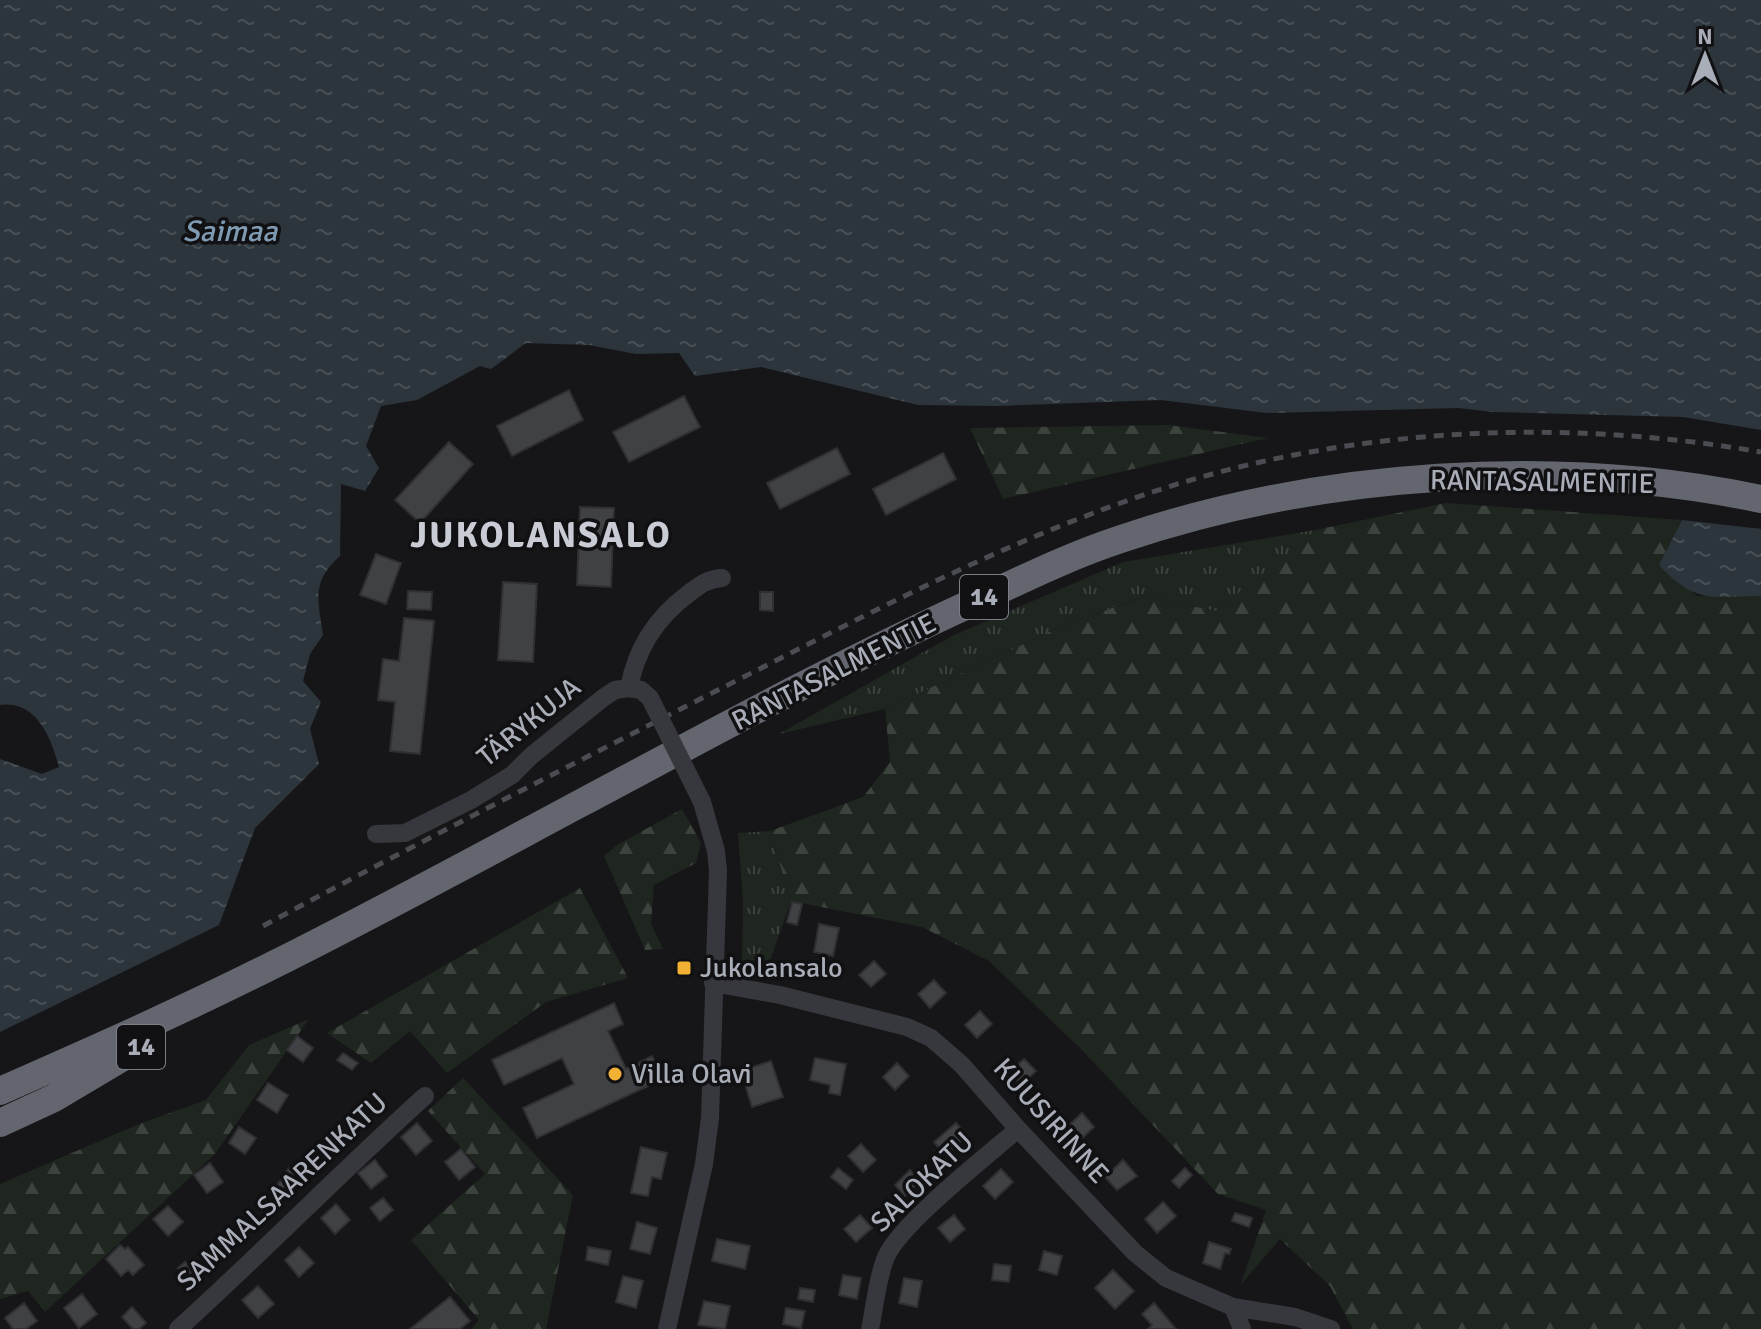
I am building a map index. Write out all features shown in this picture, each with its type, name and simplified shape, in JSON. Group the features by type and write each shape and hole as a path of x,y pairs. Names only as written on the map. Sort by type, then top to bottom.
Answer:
{"highway":[{"name":"RANTASALMENTIE","path":"0,1091 130,1034 277,963 897,638 1049,567 1119,539 1275,498 1318,490 1435,478 1489,475 1605,479 1713,489 1761,499"},
{"name":"RANTASALMENTIE","path":"0,1123 54,1098 277,963"}],"street":[{"path":"667,1329 704,1164 708,1133 718,871 716,851 702,802 650,698 641,690 629,688 633,668 657,622 674,604 708,579 722,578"},
{"name":"TÄRYKUJA","path":"376,834 405,833 471,800 512,775 603,698 615,690 629,688"},
{"name":"KUUSIRINNE","path":"713,983 780,995 907,1027 931,1038 949,1052 1135,1253 1166,1278 1233,1307 1295,1317 1331,1329"},
{"name":"SAMMALSAARENKATU","path":"178,1329 425,1096"},
{"name":"SALOKATU","path":"870,1329 886,1257 898,1240 1018,1129"},
{"path":"1233,1307 1242,1329"}],"green space":[{"path":"1168,425 1268,438 1003,499 970,428"},
{"path":"1446,503 1682,520 1659,565 1697,596 1761,596 1761,1329 1353,1329 1330,1286 1280,1239 1241,1284 1266,1210 1218,1194 1082,1050 989,961 922,927 791,901 770,831 863,797 890,762 885,709 1062,626 1145,596 1215,611 1320,529"},
{"path":"1327,528 1215,611 1144,596 1062,626 885,709 779,734 952,636 1123,562"},
{"path":"682,809 701,843 696,863 654,885 651,924 663,949 645,950 604,856 617,845"},
{"path":"770,831 791,901 765,975 742,970 743,902 738,833"},
{"path":"580,888 628,978 546,1002 447,1073 410,1031 371,1063 327,1033"},
{"path":"309,1019 215,1154 45,1312 28,1291 0,1299 0,1184 139,1124 206,1100 249,1045"},
{"path":"463,1078 573,1195 546,1329 471,1329 479,1320 411,1240 485,1174 428,1111"}],"water":[{"name":"Saimaa","path":"0,0 1761,0 1761,430 1683,417 1493,412 1458,408 1266,413 1161,400 998,406 918,405 761,367 695,376 679,353 636,354 589,345 526,343 491,369 480,366 417,400 381,406 366,446 379,468 365,491 341,484 340,556 324,574 321,583 319,601 323,635 310,654 303,681 321,702 310,729 319,764 255,828 219,925 0,1032 0,759 42,774 59,767 47,733 33,715 24,708 0,705"},
{"path":"1682,520 1761,529 1761,596 1705,596 1672,578 1659,565"}],"building":[{"path":"569,390 583,420 512,456 497,426"},
{"path":"684,396 700,427 629,462 613,432"},
{"path":"449,442 473,464 420,523 395,500"},
{"path":"837,448 850,474 780,509 767,483"},
{"path":"943,453 956,479 886,515 873,489"},
{"path":"580,507 614,508 611,587 577,585"},
{"path":"376,554 401,563 386,604 360,595"},
{"path":"503,582 537,584 533,662 498,660"},
{"path":"408,591 432,592 431,610 407,609"},
{"path":"760,592 773,592 773,611 760,610"},
{"path":"404,618 434,621 420,754 390,751 395,702 378,700 383,659 399,661"},
{"path":"792,902 802,904 797,925 787,922"},
{"path":"819,924 839,928 833,956 814,952"},
{"path":"874,961 886,974 871,987 859,975"},
{"path":"934,980 946,993 930,1008 918,994"},
{"name":"Villa Olavi","path":"614,1003 623,1024 608,1031 626,1069 652,1056 663,1079 537,1138 523,1108 574,1084 562,1058 504,1085 492,1060"},
{"path":"980,1011 992,1024 977,1038 965,1025"},
{"path":"297,1036 313,1048 303,1062 287,1050"},
{"path":"343,1053 358,1063 352,1070 337,1060"},
{"path":"815,1058 846,1064 840,1095 829,1093 830,1085 810,1080"},
{"path":"1024,1059 1036,1071 1021,1085 1009,1072"},
{"path":"771,1061 783,1097 752,1107 741,1071"},
{"path":"897,1063 909,1076 895,1090 883,1077"},
{"path":"268,1083 288,1095 277,1113 257,1100"},
{"path":"1082,1113 1094,1127 1076,1144 1063,1131"},
{"path":"417,1123 432,1141 416,1155 401,1137"},
{"path":"956,1123 967,1136 946,1156 934,1142"},
{"path":"239,1127 256,1138 245,1154 229,1143"},
{"path":"861,1144 876,1160 863,1172 848,1156"},
{"path":"641,1147 667,1153 661,1179 652,1177 648,1196 631,1193"},
{"path":"461,1149 475,1167 459,1180 445,1162"},
{"path":"375,1160 387,1176 371,1189 358,1173"},
{"path":"1123,1160 1137,1176 1117,1190 1105,1177"},
{"path":"210,1163 223,1182 207,1193 194,1175"},
{"path":"289,1168 297,1174 283,1194 275,1188"},
{"path":"838,1168 853,1180 846,1189 831,1177"},
{"path":"1185,1168 1192,1175 1179,1188 1172,1181"},
{"path":"1001,1169 1013,1182 995,1199 983,1186"},
{"path":"910,1170 920,1181 905,1196 895,1185"},
{"path":"383,1198 393,1210 380,1221 370,1208"},
{"path":"1163,1202 1176,1216 1157,1233 1145,1219"},
{"path":"336,1204 350,1220 335,1234 321,1218"},
{"path":"168,1206 183,1222 168,1236 153,1219"},
{"path":"1235,1213 1252,1218 1249,1227 1232,1221"},
{"path":"860,1215 872,1228 856,1242 844,1229"},
{"path":"954,1215 965,1229 950,1242 938,1228"},
{"path":"637,1222 657,1228 650,1254 630,1249"},
{"path":"717,1239 750,1246 745,1269 712,1261"},
{"path":"1209,1242 1231,1249 1229,1254 1225,1253 1220,1269 1203,1263"},
{"path":"120,1245 125,1249 128,1247 144,1265 133,1275 128,1270 121,1276 106,1259"},
{"path":"299,1247 314,1263 299,1277 285,1260"},
{"path":"588,1247 611,1251 608,1265 586,1260"},
{"path":"1044,1251 1062,1256 1057,1275 1039,1270"},
{"path":"185,1262 199,1279 193,1285 178,1268"},
{"path":"994,1264 1011,1266 1009,1282 992,1280"},
{"path":"1113,1270 1134,1291 1115,1309 1095,1288"},
{"path":"843,1275 861,1278 857,1299 839,1295"},
{"path":"623,1276 643,1281 636,1308 616,1302"},
{"path":"904,1278 922,1281 917,1307 899,1303"},
{"path":"258,1286 274,1304 258,1318 242,1300"},
{"path":"800,1288 815,1290 813,1302 798,1299"},
{"path":"82,1294 97,1314 79,1328 64,1308"},
{"path":"450,1297 470,1321 460,1329 410,1329"},
{"path":"704,1301 730,1306 725,1329 698,1325"},
{"path":"24,1303 37,1321 26,1329 13,1329 5,1318"},
{"path":"1154,1303 1176,1329 1148,1329 1152,1325 1142,1314"},
{"path":"132,1307 146,1323 139,1329 133,1329 122,1317"},
{"path":"786,1308 805,1311 801,1328 783,1324"}],"railway":[{"path":"263,926 868,614 1024,541 1132,499 1208,475 1286,457 1364,443 1444,435 1523,432 1603,434 1761,452"}],"place":[{"name":"Jukolansalo","path":"684,968"},
{"name":"Villa Olavi","path":"615,1074"}],"district":[{"name":"JUKOLANSALO","path":"541,535"}]}
